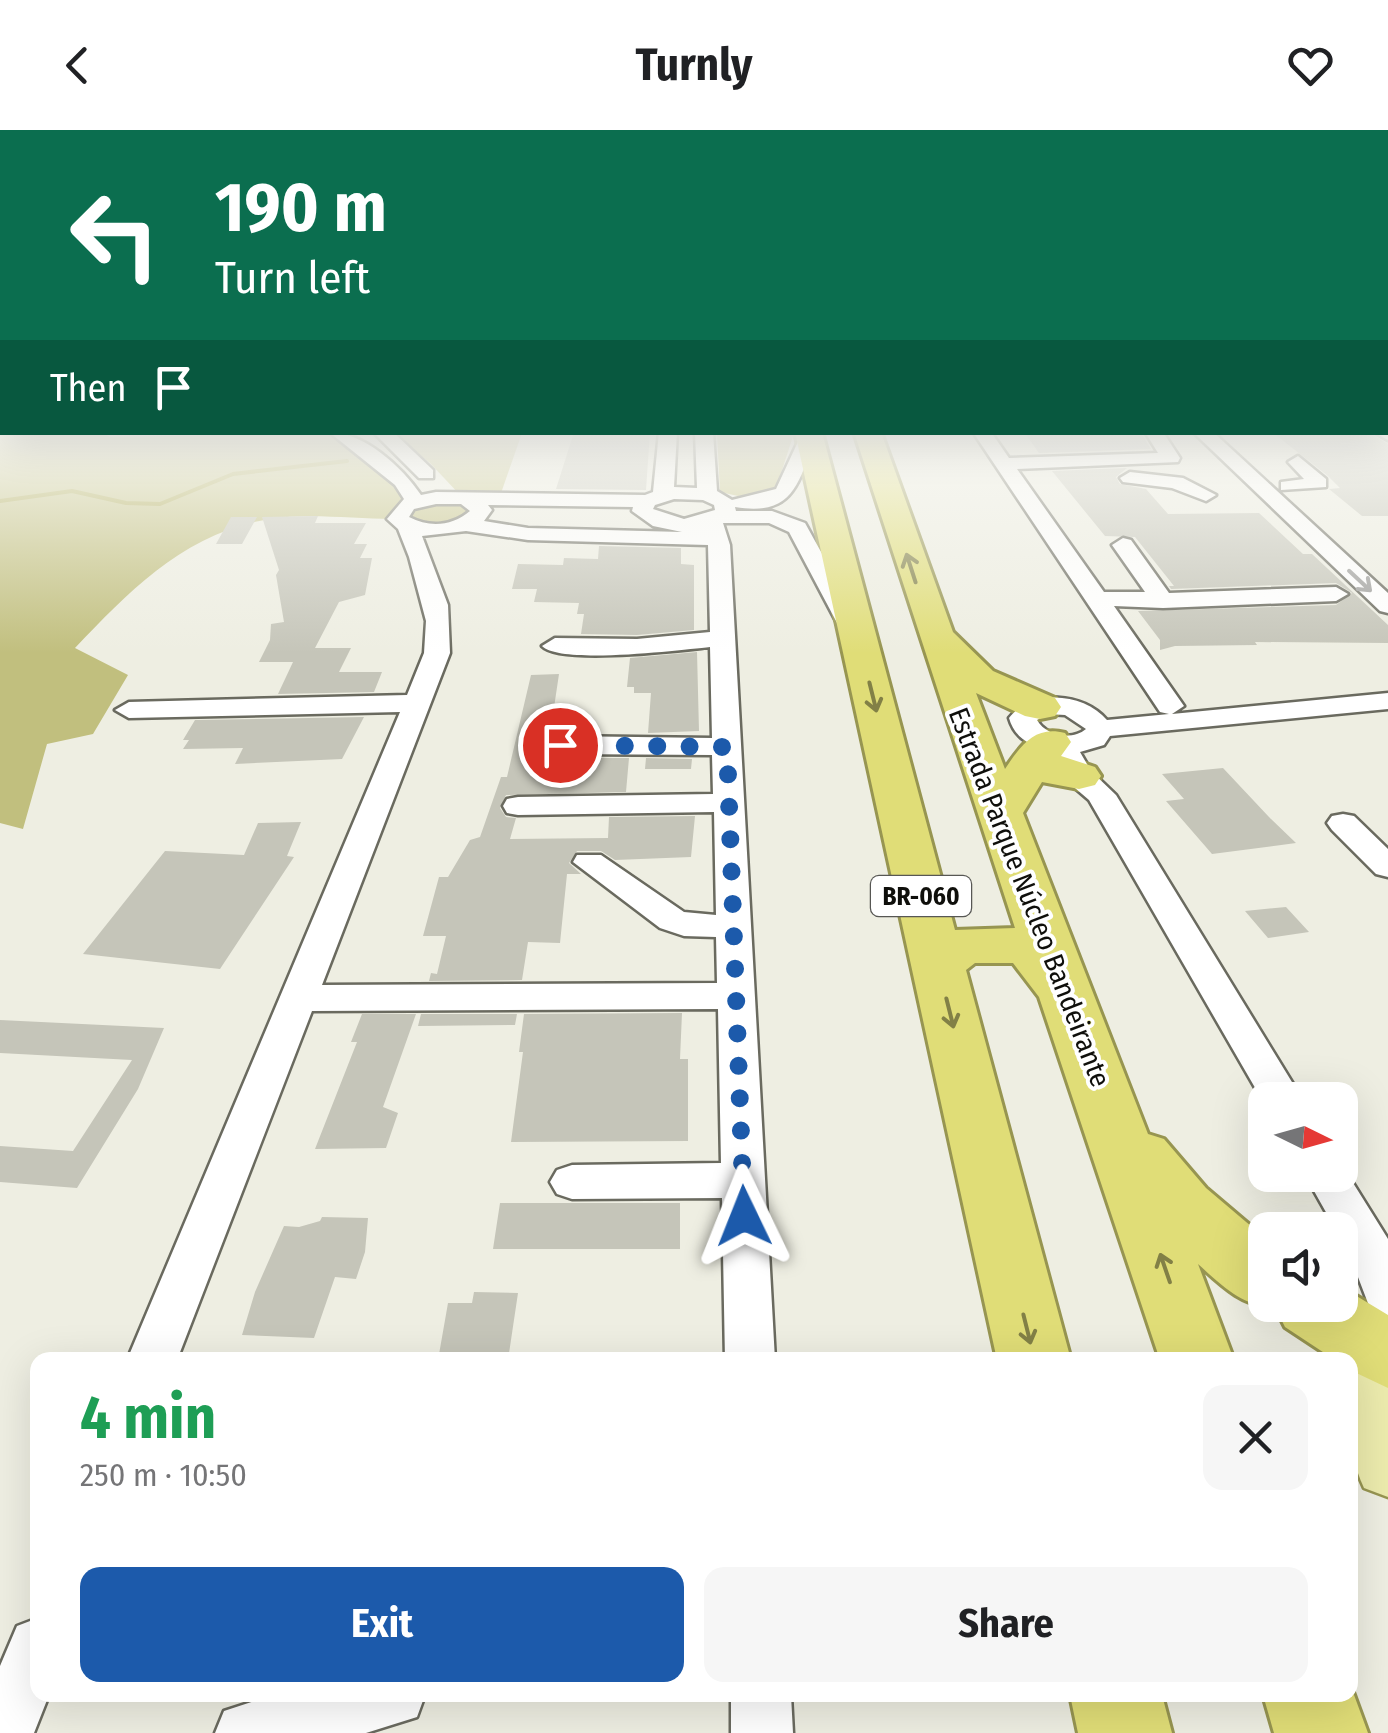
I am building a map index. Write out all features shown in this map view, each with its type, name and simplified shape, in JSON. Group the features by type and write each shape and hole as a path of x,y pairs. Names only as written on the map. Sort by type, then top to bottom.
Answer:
{"highway":[{"name":"BR-060","path":"825,503 1032,1352"},
{"name":"Estrada Parque Núcleo Bandeirante","path":"890,503 931,632 1062,989 1115,1120 1194,1352"},
{"path":"931,632 979,679 1069,746 999,814"},
{"path":"938,964 962,945 1028,946 1062,989"},
{"path":"1115,1120 1168,1194 1214,1240 1248,1265"},
{"path":"1337,1322 1388,1354"},
{"path":"1118,1702 1125,1733"},
{"path":"1311,1702 1321,1733"}],"main road":[{"path":"1388,1376 1378,1400 1375,1426 1388,1464"}],"street":[{"path":"155,1352 417,703 442,630 409,503"},
{"path":"412,514 443,503"},
{"path":"467,503 482,510 470,523"},
{"path":"514,503 576,508"},
{"path":"714,503 723,638 750,1352"},
{"path":"652,504 677,524 757,503"},
{"path":"1041,503 1096,599 1170,706"},
{"path":"1290,503 1388,606"},
{"path":"1302,503 1312,506 1350,540"},
{"path":"412,514 436,530 576,508 652,504 716,514 772,517 797,528 860,643"},
{"path":"470,523 528,534 716,514"},
{"path":"1124,545 1163,601"},
{"path":"1096,599 1163,601 1336,594"},
{"path":"555,646 637,647 723,638"},
{"path":"1069,746 1170,706 1388,686"},
{"path":"1069,746 1388,700"},
{"path":"129,710 417,703"},
{"path":"560,745 727,747"},
{"path":"1069,746 1272,1082"},
{"path":"518,806 729,803"},
{"path":"1343,823 1388,867"},
{"path":"589,862 672,920 684,925 735,927"},
{"path":"297,998 736,996"},
{"path":"572,1182 743,1180"},
{"path":"1338,1192 1379,1256 1388,1296"},
{"path":"3,1733 30,1667"},
{"path":"246,1733 305,1725 374,1702"},
{"path":"760,1702 762,1733"}],"shaded area":[{"path":"0,503 399,503 393,519 300,516 240,526 186,550 139,585 75,648 128,675 93,734 47,744 23,829 0,823"},
{"path":"429,503 450,503 471,505 473,517 434,526 409,519 409,511"}],"building":[{"path":"1078,503 1158,503 1168,514 1259,513 1303,554 1312,554 1388,625 1388,643 1255,642 1257,645 1175,646 1160,650 1160,640 1138,611 1336,605 1352,593 1336,583 1171,589 1169,586 1174,586 1135,537 1105,536"},
{"path":"1346,503 1388,503 1388,516 1362,516"},
{"path":"318,516 315,523 366,523 354,544 367,544 360,558 372,558 365,595 339,602 315,648 351,648 339,672 382,672 374,692 278,694 293,662 259,662 270,640 271,624 284,622 276,575 279,570 262,517"},
{"path":"231,517 257,517 242,544 216,544"},
{"path":"599,546 681,548 681,564 694,565 694,630 581,634 584,614 577,614 579,603 534,602 537,589 512,589 518,564 563,565 564,558 598,559"},
{"path":"697,652 699,731 648,733 651,693 634,693 634,687 627,687 630,658"},
{"path":"559,674 552,721 559,721 557,733 547,737 543,747 549,755 560,758 629,758 626,792 506,795 500,808 506,817 516,818 510,839 608,838 609,817 695,816 691,857 615,860 601,851 577,851 569,863 581,874 567,874 560,943 528,942 522,980 429,981 431,973 437,974 446,936 423,936 439,877 448,877 470,840 480,837 501,777 507,777 531,675"},
{"path":"364,717 342,759 235,764 243,748 183,749 189,740 183,740 195,720"},
{"path":"646,758 692,759 691,769 645,769"},
{"path":"1223,768 1296,843 1212,854 1166,801 1184,799 1162,774"},
{"path":"301,822 287,856 294,857 220,969 83,954 165,851 244,855 258,823"},
{"path":"1286,907 1309,932 1268,938 1245,911"},
{"path":"682,1013 680,1059 688,1059 688,1141 511,1142 524,1014"},
{"path":"362,1014 416,1014 383,1107 398,1113 386,1148 315,1149 357,1042 351,1042"},
{"path":"421,1014 517,1014 515,1025 418,1026"},
{"path":"0,1020 164,1028 138,1089 77,1188 0,1182 0,1146 73,1151 132,1060 0,1053"},
{"path":"500,1203 680,1203 680,1249 493,1249"},
{"path":"322,1217 368,1218 365,1252 356,1279 335,1277 314,1338 242,1335 255,1292 284,1226 299,1227"},
{"path":"474,1292 518,1293 509,1352 439,1352 448,1303 472,1303"}],"waterway":[{"path":"125,503 163,503"}],"route":[{"path":"560,745 727,747 744,1216"}]}
